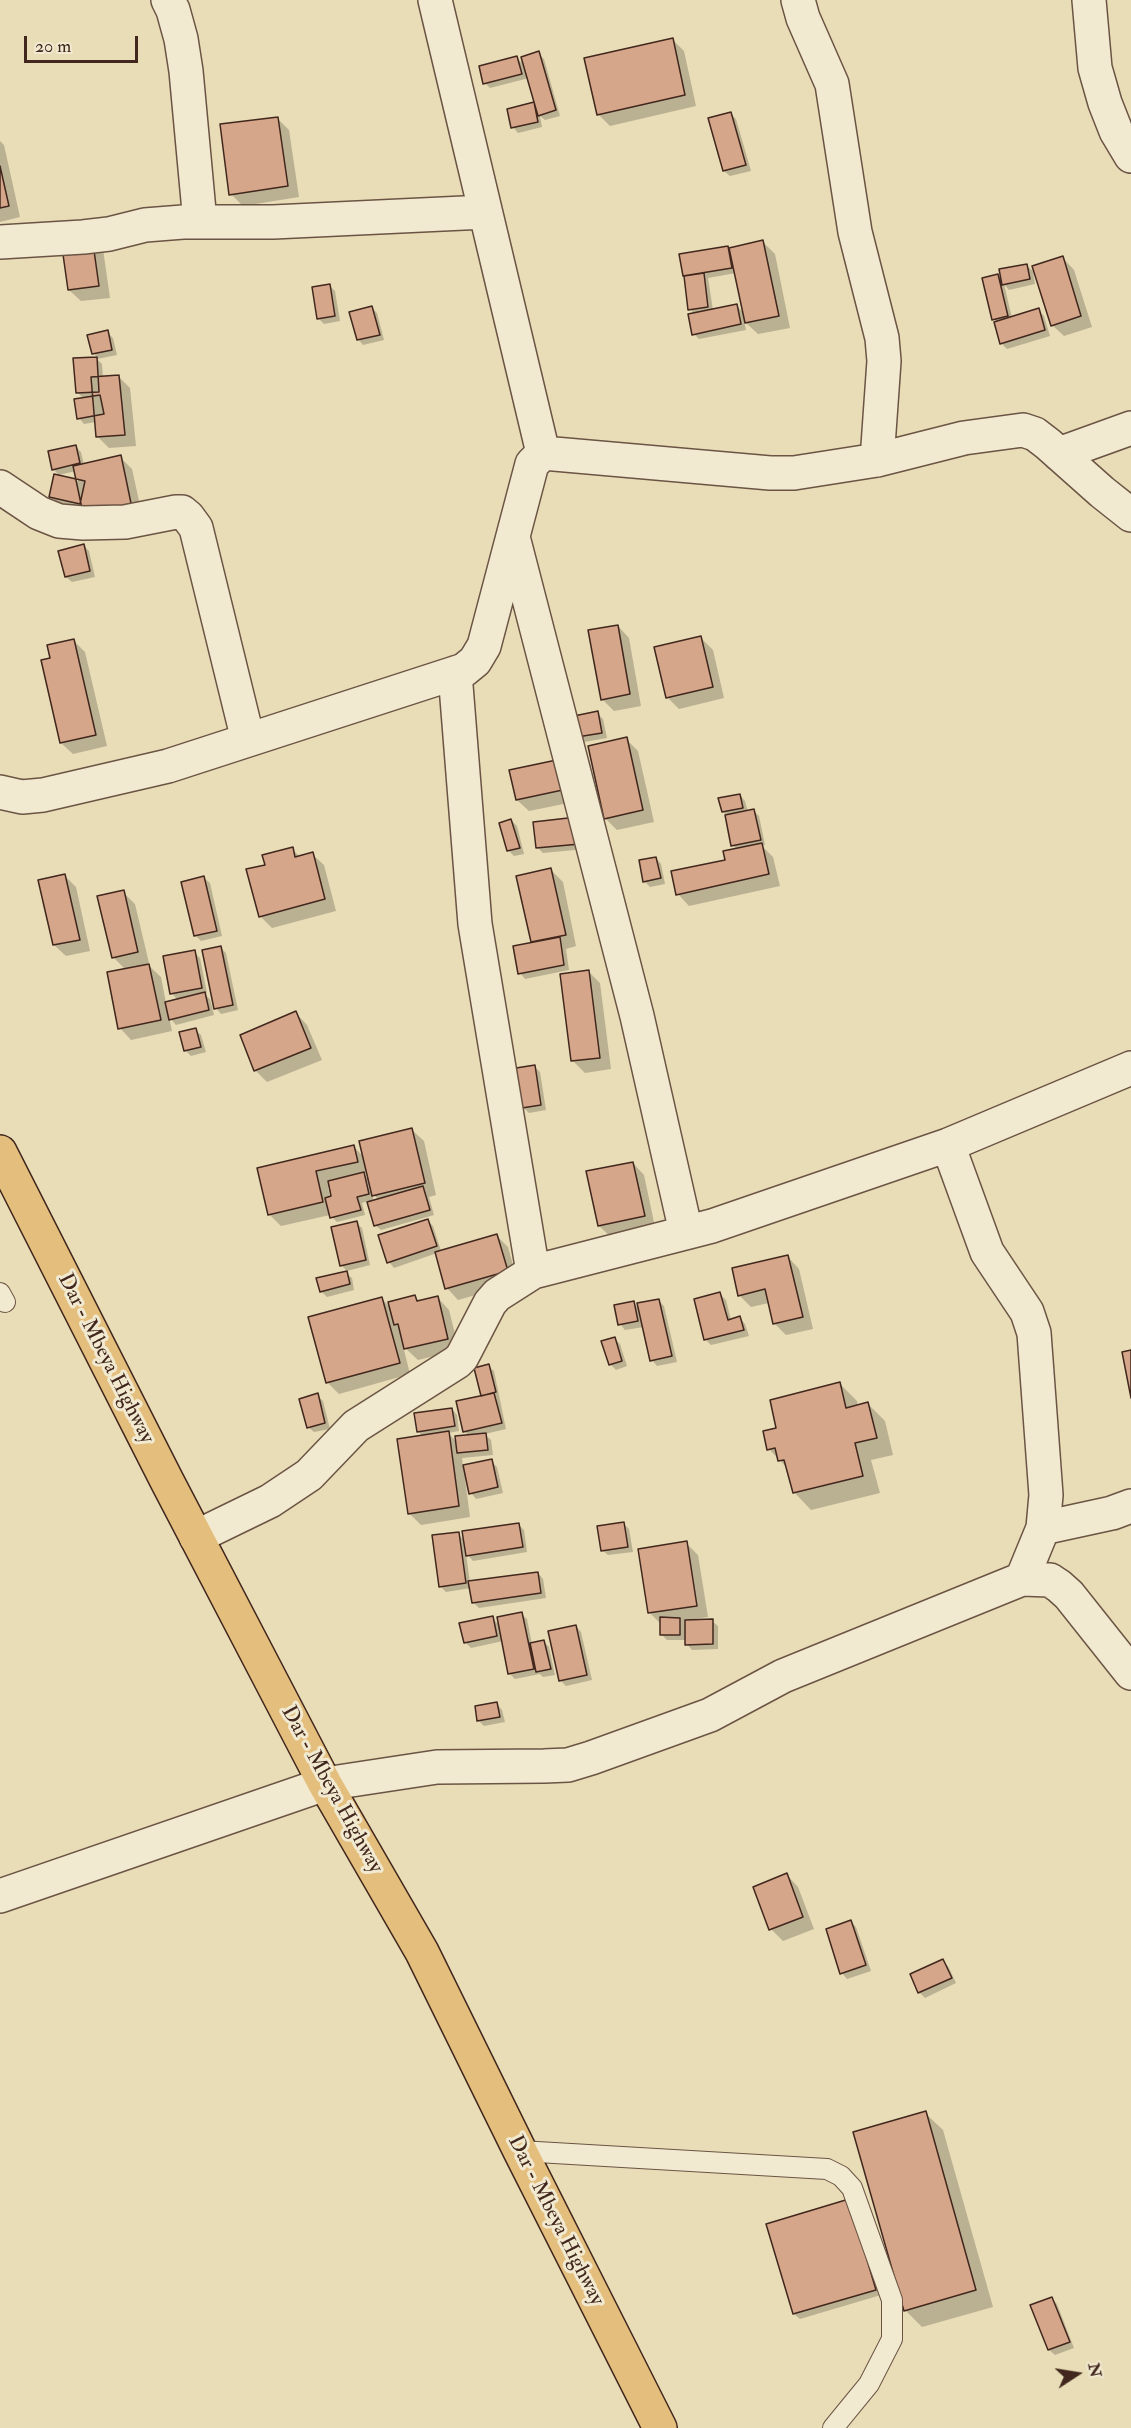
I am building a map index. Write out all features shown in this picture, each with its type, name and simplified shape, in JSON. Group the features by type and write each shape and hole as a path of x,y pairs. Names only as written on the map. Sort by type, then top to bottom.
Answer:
{"highway":[{"name":"Dar - Mbeya Highway","path":"0,1152 325,1784 422,1952 660,2428"}],"street":[{"path":"168,0 178,29 186,71 200,222"},
{"path":"435,0 543,453"},
{"path":"798,0 803,18 832,84 855,232 882,338 884,361 878,460"},
{"path":"1089,0 1095,68 1102,94 1116,131 1131,156"},
{"path":"0,242 109,234 154,224 273,222 485,212"},
{"path":"1059,454 1131,428"},
{"path":"543,453 770,473 794,473 878,460 964,438 1023,430 1035,434 1131,515"},
{"path":"0,792 22,797 43,795 168,766 464,670 475,661 484,646 532,464 543,453"},
{"path":"0,487 39,513 59,521 125,522 176,512 182,512 188,517 196,528 248,740"},
{"path":"513,535 637,1016 686,1232"},
{"path":"455,673 476,924 533,1272"},
{"path":"196,1537 270,1501 309,1475 332,1454 356,1426 457,1362 497,1294 533,1272 712,1226 948,1145 1131,1068"},
{"path":"948,1145 987,1252 1027,1312 1034,1333 1046,1495 1043,1528 1022,1579"},
{"path":"1043,1528 1112,1514 1131,1506"},
{"path":"0,1896 325,1784 437,1767 568,1765 710,1715 783,1676 1022,1579 1050,1580 1059,1586 1131,1673"}],"lane":[{"path":"520,2151 826,2169 841,2176 852,2188 892,2300 892,2339 868,2384 833,2428"}],"building":[{"path":"673,38 685,95 597,115 584,58"},
{"path":"539,51 556,110 538,116 521,57"},
{"path":"517,56 522,74 483,84 479,66"},
{"path":"534,102 538,122 511,128 507,109"},
{"path":"731,112 746,165 723,171 708,118"},
{"path":"278,117 288,186 229,195 220,124"},
{"path":"0,166 9,206 0,208"},
{"path":"90,222 99,286 68,290 59,226"},
{"path":"763,240 779,316 745,323 729,248"},
{"path":"728,246 732,268 683,276 679,254"},
{"path":"1063,256 1081,316 1051,326 1032,266"},
{"path":"1027,264 1030,279 1002,285 999,269"},
{"path":"704,273 708,307 688,310 684,276"},
{"path":"998,274 1008,316 992,320 982,278"},
{"path":"330,284 335,316 317,319 312,287"},
{"path":"737,304 741,324 692,335 688,314"},
{"path":"372,306 380,335 357,340 349,312"},
{"path":"1039,308 1045,330 1000,344 994,322"},
{"path":"108,330 112,350 92,354 87,335"},
{"path":"97,357 99,392 76,393 73,358"},
{"path":"119,375 125,435 96,437 91,377"},
{"path":"100,395 104,414 77,419 74,399"},
{"path":"76,445 80,463 52,470 48,451"},
{"path":"121,455 132,508 84,518 73,466"},
{"path":"54,474 85,481 80,504 49,497"},
{"path":"84,544 90,571 65,577 58,551"},
{"path":"618,625 630,694 601,700 588,630"},
{"path":"701,636 713,687 666,698 654,647"},
{"path":"74,639 96,735 60,743 41,660 50,658 47,645"},
{"path":"598,711 602,733 577,737 574,716"},
{"path":"627,737 643,810 604,819 588,746"},
{"path":"566,758 572,788 516,800 509,770"},
{"path":"740,794 743,808 722,812 718,798"},
{"path":"754,809 761,840 731,846 725,815"},
{"path":"577,817 580,844 536,848 533,822"},
{"path":"511,819 520,848 507,851 499,823"},
{"path":"762,843 769,874 676,895 671,871 725,860 723,851"},
{"path":"293,847 295,857 313,852 325,899 259,917 246,869 265,865 262,855"},
{"path":"656,857 661,878 643,882 639,860"},
{"path":"551,868 566,935 531,942 516,876"},
{"path":"65,874 80,940 53,945 38,880"},
{"path":"204,876 217,931 194,936 181,882"},
{"path":"124,890 138,952 112,958 97,896"},
{"path":"560,937 564,965 518,974 513,946"},
{"path":"221,946 233,1005 214,1009 202,950"},
{"path":"195,950 202,988 170,994 163,956"},
{"path":"149,964 161,1020 118,1029 107,972"},
{"path":"589,970 600,1058 571,1061 560,974"},
{"path":"205,992 209,1010 169,1020 165,1002"},
{"path":"296,1011 311,1048 254,1071 240,1035"},
{"path":"196,1028 201,1047 184,1051 179,1032"},
{"path":"535,1065 541,1105 522,1108 516,1068"},
{"path":"412,1128 425,1183 372,1196 359,1141"},
{"path":"354,1145 358,1162 316,1171 323,1202 268,1215 257,1168"},
{"path":"633,1162 645,1216 598,1226 586,1171"},
{"path":"364,1172 369,1194 357,1197 361,1210 330,1218 325,1198 331,1196 328,1181"},
{"path":"423,1186 430,1210 374,1226 367,1202"},
{"path":"428,1219 437,1246 387,1263 378,1235"},
{"path":"357,1221 366,1260 340,1266 331,1227"},
{"path":"497,1234 508,1271 445,1289 435,1252"},
{"path":"788,1255 803,1317 773,1324 765,1289 738,1296 732,1268"},
{"path":"347,1271 350,1284 320,1292 316,1278"},
{"path":"720,1292 728,1320 740,1316 744,1330 704,1340 694,1299"},
{"path":"415,1295 417,1301 438,1296 448,1339 404,1349 398,1324 394,1325 388,1302"},
{"path":"382,1297 400,1363 326,1383 308,1317"},
{"path":"659,1299 672,1356 650,1361 637,1303"},
{"path":"634,1301 638,1321 618,1325 614,1305"},
{"path":"615,1337 622,1361 609,1365 601,1341"},
{"path":"1131,1350 1131,1398 1122,1352"},
{"path":"489,1364 496,1392 481,1396 474,1368"},
{"path":"840,1382 846,1408 868,1402 877,1438 855,1443 863,1476 793,1493 784,1460 778,1461 775,1448 767,1450 763,1431 776,1428 770,1400"},
{"path":"318,1393 325,1423 307,1428 299,1399"},
{"path":"494,1393 502,1423 463,1432 456,1401"},
{"path":"452,1408 455,1426 417,1432 414,1413"},
{"path":"449,1431 459,1506 408,1514 397,1439"},
{"path":"486,1433 488,1450 457,1453 455,1436"},
{"path":"492,1459 498,1487 469,1494 463,1465"},
{"path":"624,1522 628,1547 601,1551 597,1526"},
{"path":"519,1523 523,1547 466,1556 462,1531"},
{"path":"459,1532 466,1583 439,1587 432,1535"},
{"path":"687,1541 697,1606 648,1613 638,1549"},
{"path":"538,1572 541,1593 472,1603 468,1581"},
{"path":"522,1612 534,1669 508,1674 497,1617"},
{"path":"493,1616 497,1636 464,1643 459,1623"},
{"path":"660,1617 680,1618 680,1635 660,1635"},
{"path":"713,1619 713,1644 685,1645 685,1620"},
{"path":"576,1625 587,1675 559,1681 548,1631"},
{"path":"544,1640 551,1669 536,1672 530,1643"},
{"path":"497,1702 500,1717 477,1721 475,1706"},
{"path":"787,1873 803,1917 769,1930 753,1887"},
{"path":"851,1920 866,1965 840,1974 826,1929"},
{"path":"943,1959 952,1978 918,1993 910,1974"},
{"path":"926,2111 976,2290 904,2311 853,2132"},
{"path":"849,2199 876,2290 793,2314 766,2224"},
{"path":"1052,2297 1070,2342 1048,2350 1030,2305"}]}
